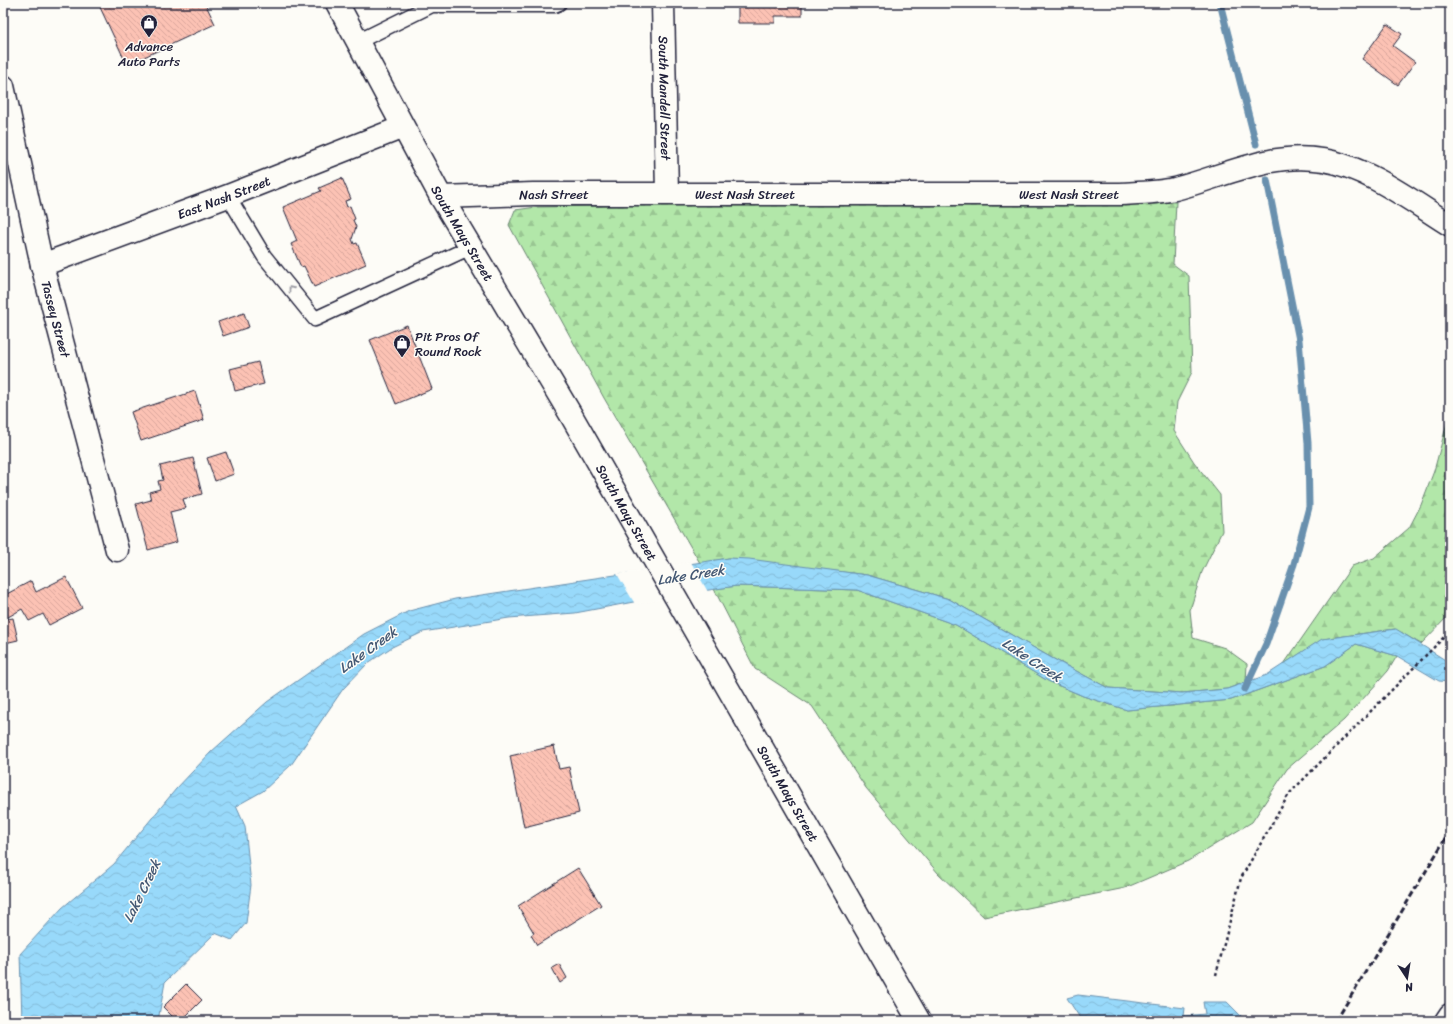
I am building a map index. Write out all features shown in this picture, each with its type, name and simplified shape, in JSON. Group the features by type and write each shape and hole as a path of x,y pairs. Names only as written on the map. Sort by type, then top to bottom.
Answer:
{"street":[{"name":"South Mays Street","path":"336,3 441,197 571,415 919,1021"},
{"name":"South Mandell Street","path":"663,3 667,193"},
{"name":"Tassey Street","path":"3,86 42,264 117,550"},
{"name":"East Nash Street","path":"42,264 228,196 403,127"},
{"name":"West Nash Street","path":"667,193 1118,194 1173,190 1216,178 1265,161 1287,158 1323,160 1351,168 1381,183 1450,225"},
{"name":"Nash Street","path":"441,197 533,194 667,193"},
{"path":"1446,1021 1450,1015"}],"lane":[{"path":"358,42 432,4 554,5 559,3"},
{"path":"228,196 264,256 315,319 471,247"}],"path":[{"path":"1216,976 1241,878 1289,794 1405,674 1450,631"}],"green space":[{"path":"1046,199 1176,202 1173,264 1189,276 1192,372 1177,402 1174,431 1194,462 1220,495 1222,531 1202,572 1190,610 1193,638 1225,648 1247,664 1246,682 1227,689 1182,693 1108,688 1050,657 949,599 867,575 729,558 700,563 604,398 509,225 515,210 537,207"},
{"path":"1450,412 1450,614 1421,644 1395,629 1323,639 1284,664 1352,566 1374,558 1409,528 1421,505 1434,471"},
{"path":"737,586 857,590 956,625 1048,681 1083,696 1127,710 1231,700 1325,666 1356,644 1397,656 1388,671 1344,720 1287,769 1252,822 1188,861 1125,888 984,917 938,873 866,788 812,706 755,669 714,589"}],"water":[{"name":"Lake Creek","path":"729,558 749,559 867,575 949,599 1050,657 1108,688 1182,693 1227,689 1267,675 1322,639 1396,629 1450,663 1450,682 1439,681 1397,656 1356,644 1325,666 1231,700 1127,710 1083,696 1048,681 956,625 857,590 737,586 660,597 575,613 509,618 423,632 392,647 368,663 343,689 291,765 263,791 236,806 245,826 251,885 246,923 232,940 215,933 165,982 158,1021 22,1021 20,954 62,908 114,864 176,789 211,752 267,702 364,634 409,611 455,599"},
{"path":"1078,995 1185,1008 1184,1016 1205,1014 1203,1002 1227,1002 1242,1017 1239,1021 1082,1021 1067,998"}],"pier":[{"path":"691,562 708,592 635,604 617,574"}],"building":[{"name":"Advance Auto Parts","path":"98,3 205,3 215,24 127,65"},
{"path":"736,3 822,4 802,4 802,16 775,16 775,23 738,23 738,5"},
{"path":"1387,24 1402,34 1393,46 1415,62 1398,85 1362,59"},
{"path":"342,178 351,199 345,201 347,207 350,206 355,219 353,220 356,227 352,239 354,244 357,243 366,264 314,287 304,266 301,267 291,244 297,241 283,207 321,191 319,188"},
{"path":"244,313 249,327 223,336 218,322"},
{"path":"407,325 432,389 396,404 370,340"},
{"path":"258,362 264,384 235,391 230,369"},
{"path":"195,391 204,420 141,441 131,412"},
{"path":"226,452 234,474 215,481 207,458"},
{"path":"193,458 202,494 183,499 186,508 170,512 177,542 148,550 136,504 151,500 149,492 160,489 158,481 163,480 160,466"},
{"path":"66,577 82,608 49,625 43,614 29,621 22,609 3,620 3,596 31,581 36,592"},
{"path":"13,618 18,640 5,643 3,638 3,620"},
{"path":"554,746 559,769 569,767 579,813 524,827 510,756"},
{"path":"578,868 601,905 537,945 531,935 534,933 518,906"},
{"path":"559,964 567,978 560,983 552,968"},
{"path":"186,984 202,1000 181,1021 177,1021 163,1007"}],"waterway":[{"path":"1220,3 1256,144"},
{"path":"1245,689 1266,644 1294,564 1309,507 1308,443 1299,340 1267,180"}],"railway":[{"path":"1336,1021 1450,831"}],"place":[{"name":"Advance Auto Parts","path":"149,38"},
{"name":"Pit Pros Of Round Rock","path":"402,358"}]}
